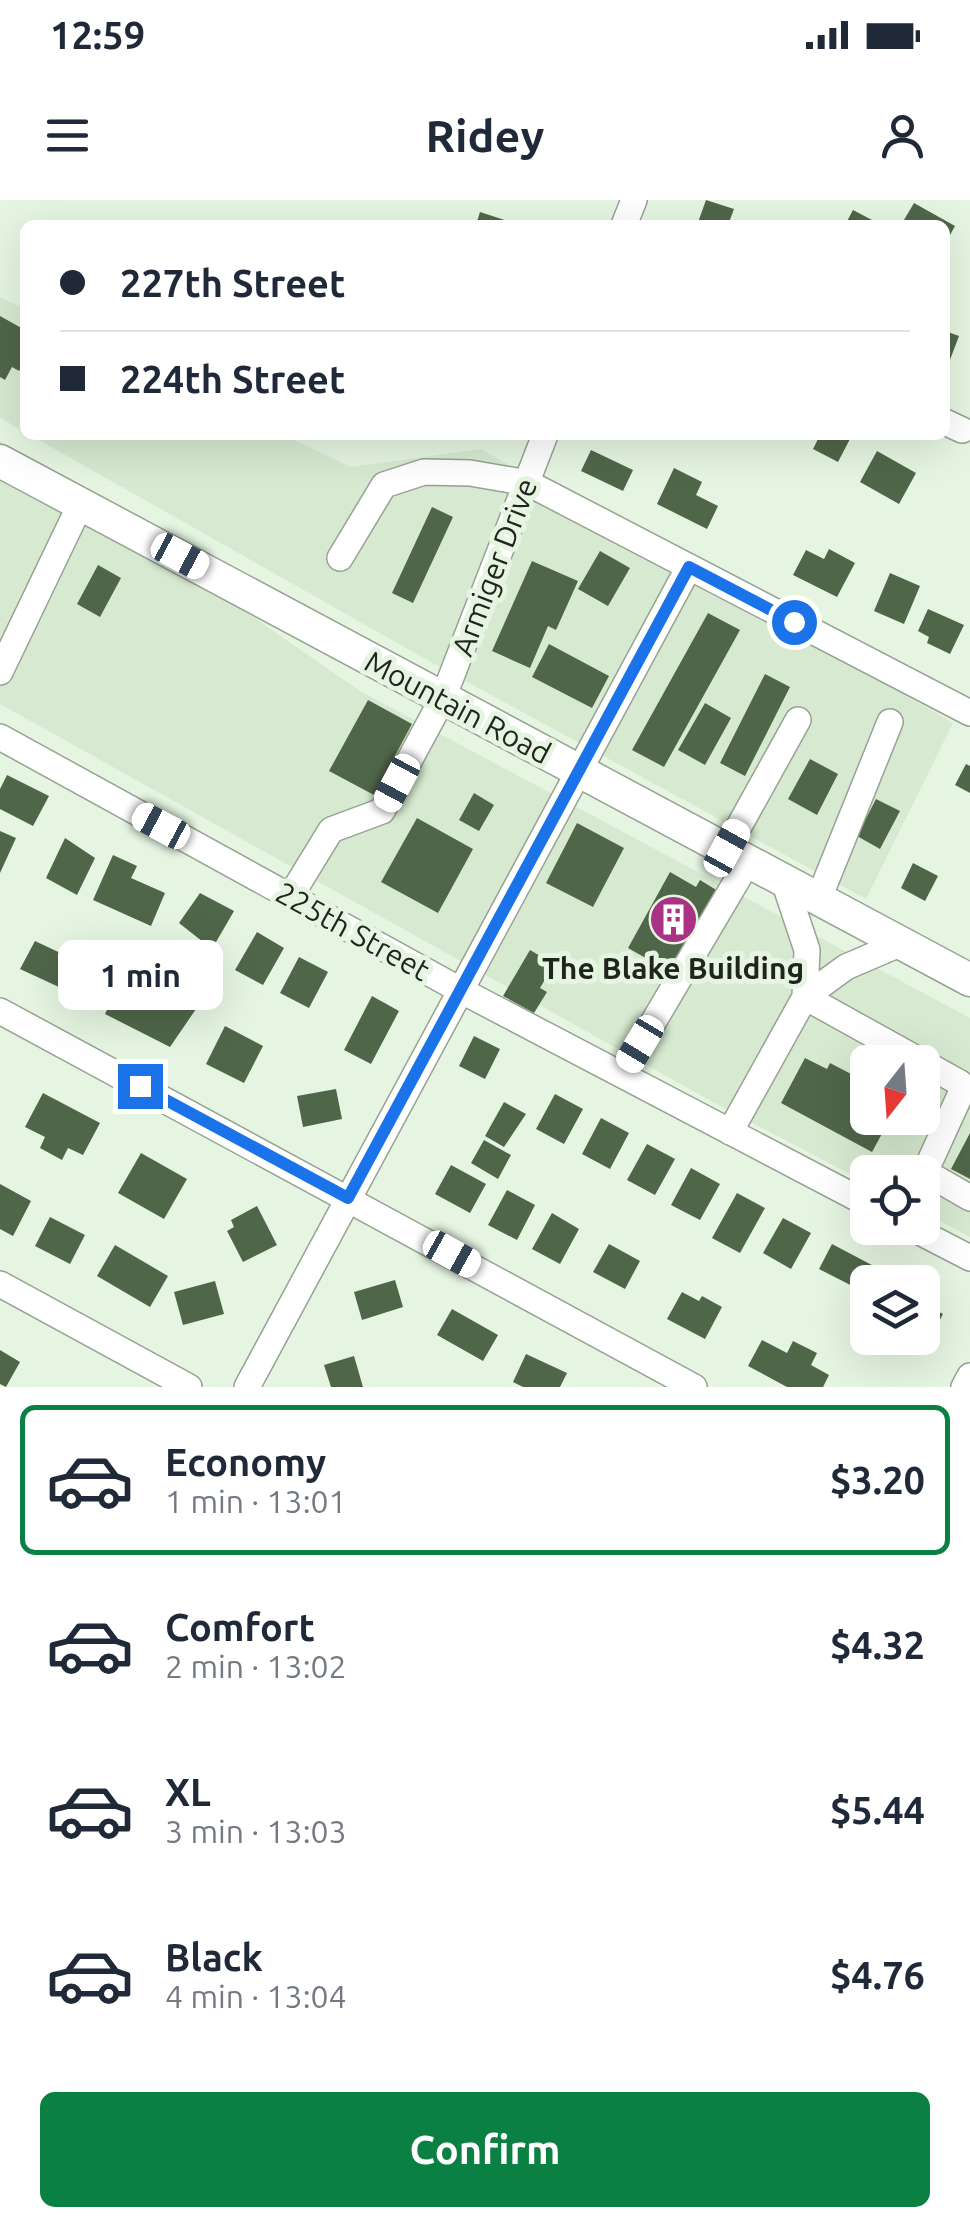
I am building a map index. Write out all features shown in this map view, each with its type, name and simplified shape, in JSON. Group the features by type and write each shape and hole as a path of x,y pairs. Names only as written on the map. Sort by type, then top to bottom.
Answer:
{"main road":[{"name":"Mountain Road","path":"0,461 970,980"}],"street":[{"name":"Armiger Drive","path":"290,896 331,830 382,811 443,698 543,440"},
{"path":"340,558 384,485 424,472 470,473 528,483 970,713"},
{"path":"0,672 81,503"},
{"path":"247,1387 689,567"},
{"path":"622,1075 738,854 798,720"},
{"path":"819,898 890,722"},
{"name":"225th Street","path":"0,738 462,991 850,1195"},
{"path":"783,878 807,950 805,998"},
{"path":"730,1132 805,998 846,968 902,943"},
{"path":"805,998 960,1083 962,1091 925,1172 970,1198"},
{"path":"0,1011 694,1387"},
{"path":"940,1242 970,1258"},
{"path":"0,1284 189,1387"},
{"path":"964,1387 970,1376"}],"shaded area":[{"path":"0,297 20,307 20,429 0,418"},
{"path":"39,440 294,440 351,467 481,449 953,723 866,899 436,665"},
{"path":"0,441 360,691 970,1018 970,1237 940,1221 940,1155 850,1155 850,1174 722,1107 0,704"}],"building":[{"path":"706,200 734,209 730,220 699,220"},
{"path":"914,203 944,220 904,220"},
{"path":"853,210 872,220 848,220"},
{"path":"480,212 505,220 478,220"},
{"path":"0,316 20,327 20,369 12,367 5,380 0,377"},
{"path":"950,333 959,336 950,360"},
{"path":"818,440 849,440 838,462 813,449"},
{"path":"591,450 633,470 623,491 581,471"},
{"path":"877,451 916,473 899,504 860,482"},
{"path":"674,468 702,482 696,495 718,506 707,529 657,504"},
{"path":"432,507 453,517 413,603 392,593"},
{"path":"829,549 855,563 837,597 793,575 806,550 824,559"},
{"path":"600,551 630,568 608,606 578,589"},
{"path":"532,561 578,581 556,630 548,626 530,668 492,651"},
{"path":"98,565 121,578 100,617 77,604"},
{"path":"890,573 920,586 904,624 874,611"},
{"path":"928,609 964,625 950,654 927,643 929,637 918,631"},
{"path":"708,613 740,630 664,767 632,750"},
{"path":"549,644 609,676 592,708 532,677"},
{"path":"765,674 790,687 745,776 720,763"},
{"path":"368,700 412,724 374,795 329,771"},
{"path":"705,703 731,718 705,765 678,750"},
{"path":"810,759 838,774 817,815 788,799"},
{"path":"966,764 970,766 970,793 955,785"},
{"path":"7,775 49,796 33,826 0,809 0,789"},
{"path":"474,793 494,805 479,831 459,820"},
{"path":"876,799 900,811 880,849 857,836"},
{"path":"417,818 473,849 438,913 381,882"},
{"path":"577,823 624,848 593,907 546,883"},
{"path":"0,831 16,838 0,873"},
{"path":"65,838 95,858 77,895 46,878"},
{"path":"113,855 137,866 131,878 165,893 151,926 93,900"},
{"path":"913,863 938,876 925,901 901,888"},
{"name":"The Blake Building","path":"670,872 696,887 700,880 718,891 672,973 628,948"},
{"path":"200,893 234,911 212,949 179,923"},
{"path":"257,932 284,948 263,985 235,970"},
{"path":"35,941 88,966 74,994 20,969"},
{"path":"530,950 554,964 540,988 547,992 534,1013 503,996"},
{"path":"299,957 328,972 309,1008 280,993"},
{"path":"127,970 196,1009 170,1047 105,1014"},
{"path":"372,996 399,1011 371,1064 344,1050"},
{"path":"225,1026 263,1046 244,1083 206,1064"},
{"path":"474,1036 500,1049 485,1079 459,1066"},
{"path":"805,1058 827,1069 830,1063 850,1073 850,1135 881,1135 872,1152 781,1103"},
{"path":"336,1089 342,1119 303,1127 297,1096"},
{"path":"43,1093 100,1123 83,1155 68,1148 62,1160 40,1148 45,1137 25,1127"},
{"path":"555,1094 583,1109 564,1144 536,1129"},
{"path":"504,1102 526,1114 504,1147 485,1136"},
{"path":"601,1118 629,1133 610,1169 582,1154"},
{"path":"970,1133 970,1179 951,1169"},
{"path":"484,1140 511,1155 498,1179 471,1163"},
{"path":"647,1144 675,1159 655,1195 627,1180"},
{"path":"141,1153 187,1179 164,1219 118,1193"},
{"path":"451,1165 486,1184 470,1213 435,1194"},
{"path":"691,1168 720,1184 700,1220 671,1205"},
{"path":"0,1184 31,1201 13,1236 0,1229"},
{"path":"507,1190 535,1205 517,1240 488,1225"},
{"path":"737,1193 765,1208 740,1253 712,1238"},
{"path":"257,1206 277,1245 243,1262 227,1231 234,1227 231,1220"},
{"path":"552,1213 579,1229 560,1264 532,1249"},
{"path":"50,1217 85,1235 70,1264 35,1246"},
{"path":"783,1218 811,1233 791,1269 763,1253"},
{"path":"609,1244 640,1261 625,1289 593,1272"},
{"path":"832,1244 872,1265 850,1265 850,1285 819,1269"},
{"path":"115,1245 168,1276 150,1307 97,1276"},
{"path":"395,1280 403,1307 362,1320 354,1292"},
{"path":"215,1281 224,1314 183,1325 174,1292"},
{"path":"682,1292 699,1301 702,1296 722,1307 705,1339 667,1319"},
{"path":"452,1309 498,1335 483,1361 437,1335"},
{"path":"762,1340 787,1353 793,1341 817,1353 811,1365 829,1375 823,1387 787,1387 748,1366"},
{"path":"0,1350 20,1362 6,1387 0,1384"},
{"path":"526,1354 567,1373 560,1387 523,1387 513,1382"},
{"path":"354,1356 363,1387 331,1387 324,1365"}],"place":[{"name":"The Blake Building","path":"673,919"}],"route":[{"path":"140,1086 348,1198 689,567 794,622"}]}
